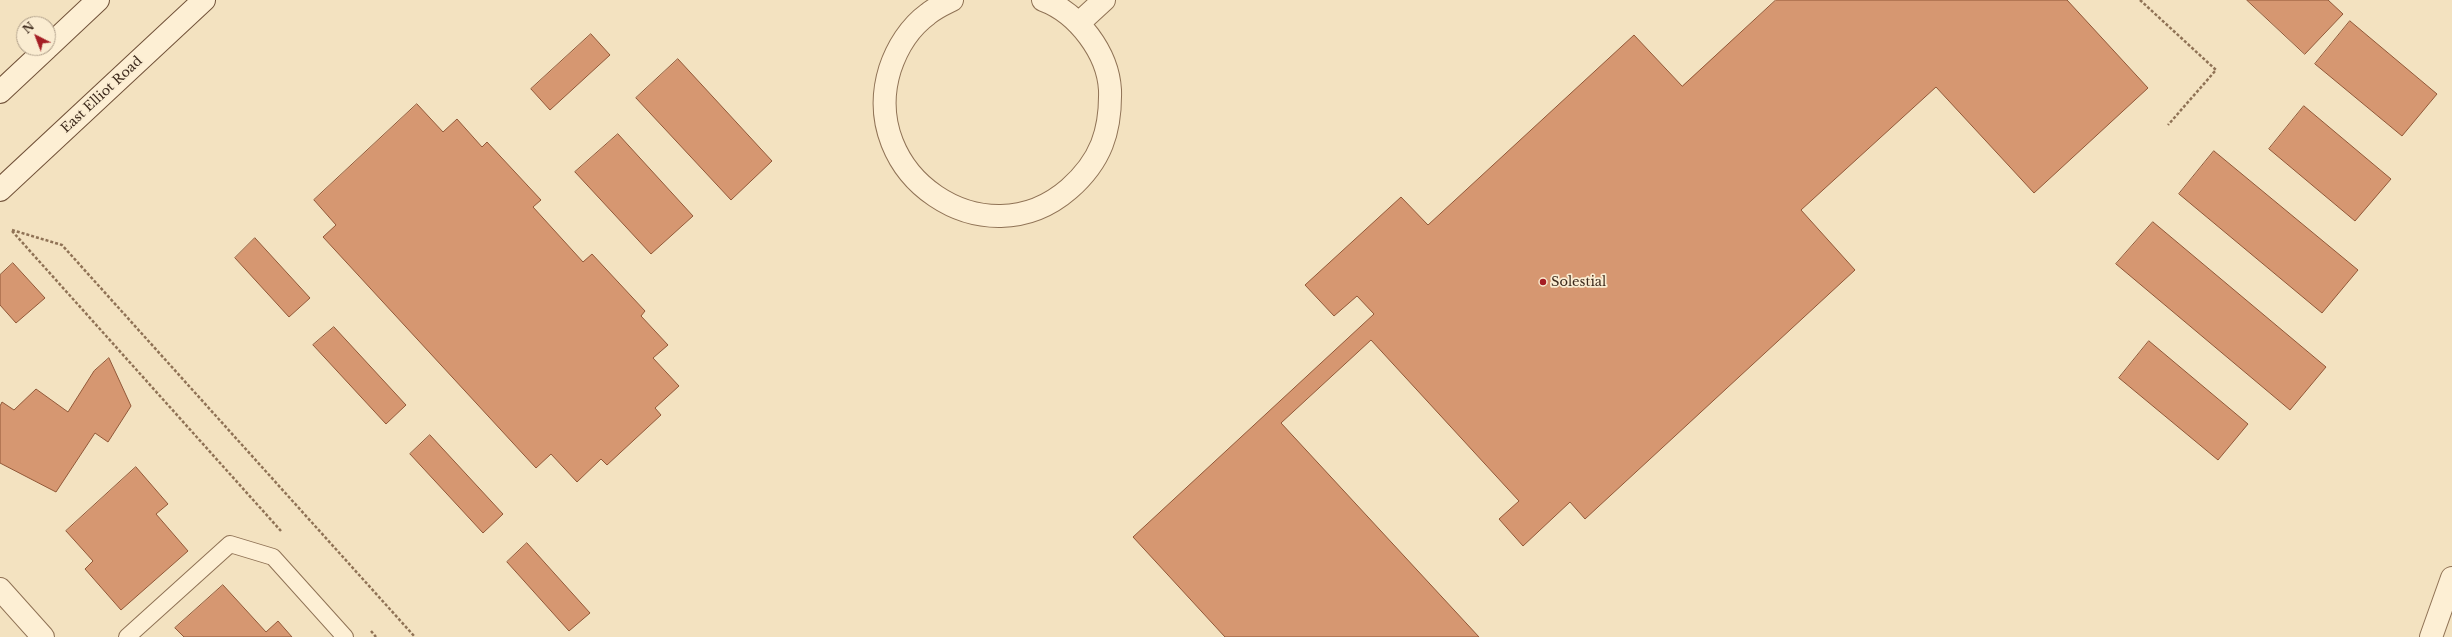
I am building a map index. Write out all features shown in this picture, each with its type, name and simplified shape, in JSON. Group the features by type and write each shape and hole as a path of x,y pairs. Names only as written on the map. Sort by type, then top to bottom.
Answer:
{"street":[{"path":"56,39 98,0"},
{"name":"East Elliot Road","path":"0,190 204,0"},
{"path":"952,0 928,13 904,39 894,57 886,84 885,112 892,144 908,173 932,196 962,211 995,216 1028,212 1059,198 1084,176 1102,148 1110,115 1109,82 1098,50 1079,23 1053,4 1043,0"},
{"path":"1079,23 1104,0"},
{"path":"0,92 38,56"},
{"path":"2431,637 2452,578"},
{"path":"0,589 44,637"}],"lane":[{"path":"127,637 230,544 274,557 345,637"}],"path":[{"path":"2140,0 2216,70 2168,125"},
{"path":"286,537 12,230 62,245 415,637"},
{"path":"365,625 376,637"}],"building":[{"path":"1776,0 2067,0 2148,88 2034,193 1936,87 1801,210 1855,270 1585,519 1570,502 1523,546 1499,519 1519,501 1371,340 1281,423 1479,637 1225,637 1133,537 1374,314 1357,296 1334,316 1305,285 1401,197 1428,225 1634,35 1682,86"},
{"path":"2247,0 2328,0 2343,14 2305,54"},
{"path":"2350,21 2437,94 2402,136 2315,64"},
{"path":"591,34 610,55 550,110 531,89"},
{"path":"678,59 772,161 731,200 636,98"},
{"path":"417,104 443,132 457,119 482,147 487,142 541,200 533,207 583,262 592,254 645,311 641,316 668,345 653,358 679,386 655,408 661,415 607,465 601,459 577,482 551,454 536,468 323,237 336,225 314,200"},
{"path":"2304,106 2391,179 2355,221 2269,149"},
{"path":"618,134 693,216 651,254 575,172"},
{"path":"2214,151 2358,270 2322,313 2179,194"},
{"path":"2153,222 2326,367 2290,410 2116,264"},
{"path":"255,238 310,298 289,317 235,258"},
{"path":"13,263 45,298 16,323 0,305 0,275"},
{"path":"334,327 406,405 386,424 313,345"},
{"path":"2149,341 2248,424 2218,460 2119,378"},
{"path":"109,358 131,406 108,442 95,433 56,492 0,463 0,406 2,402 14,410 36,389 68,412 94,371"},
{"path":"430,435 503,514 483,533 410,454"},
{"path":"136,467 168,504 156,514 188,551 121,610 85,569 93,561 66,531"},
{"path":"527,543 590,613 569,631 507,562"},
{"path":"223,585 266,632 278,621 292,637 184,637 175,628"}],"place":[{"name":"Solestial","path":"1543,282"}]}
